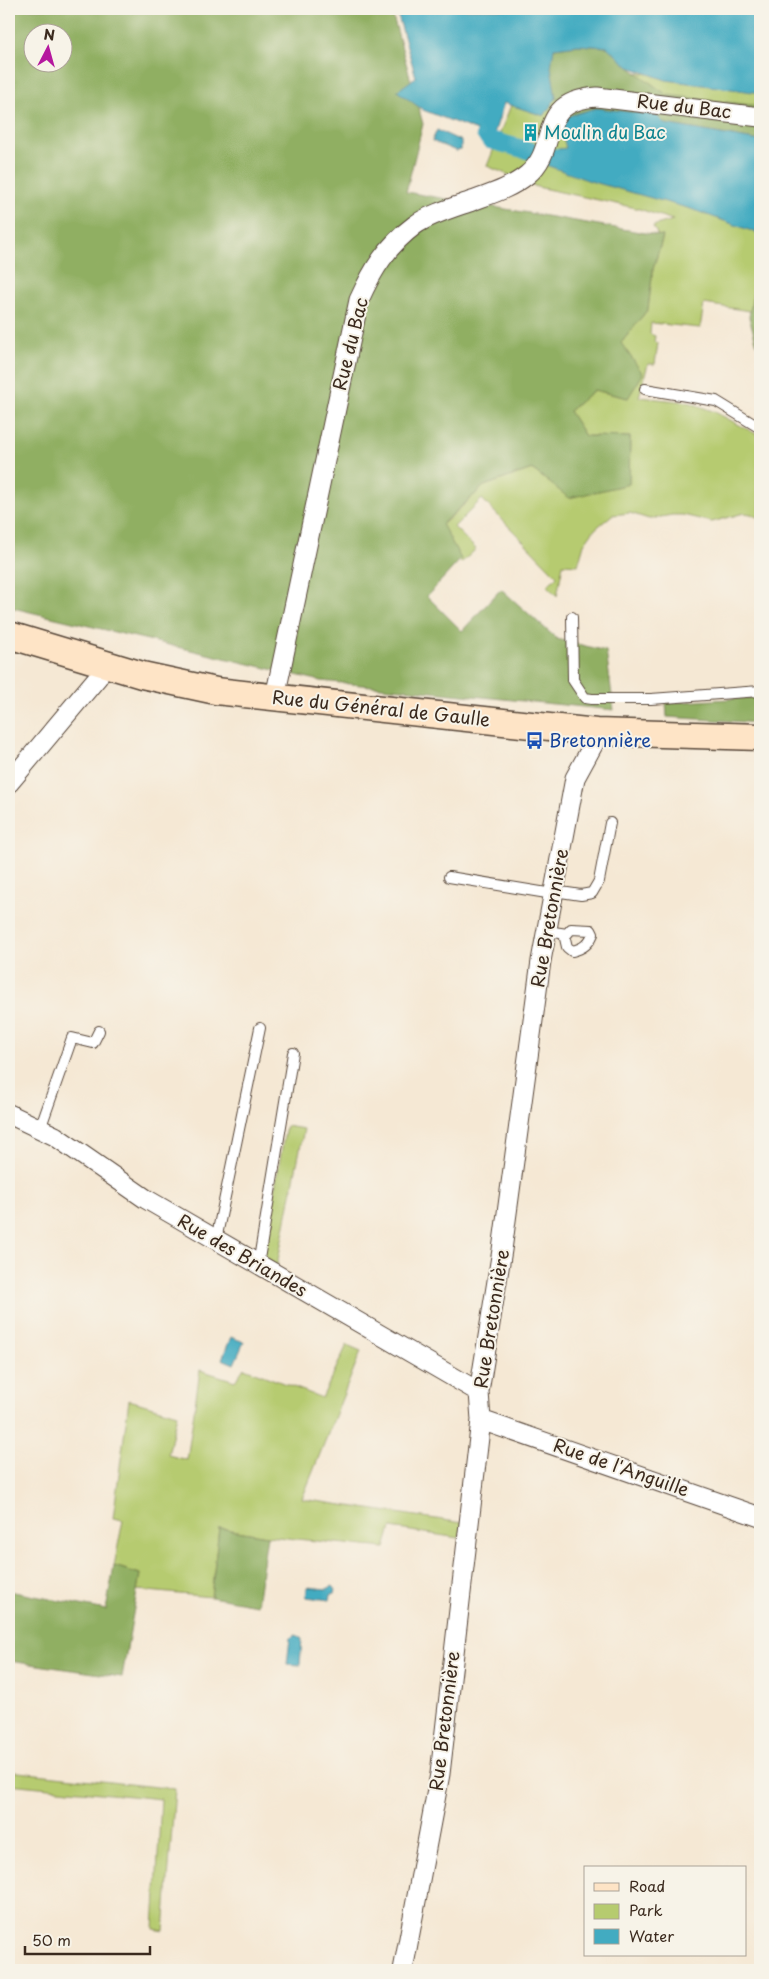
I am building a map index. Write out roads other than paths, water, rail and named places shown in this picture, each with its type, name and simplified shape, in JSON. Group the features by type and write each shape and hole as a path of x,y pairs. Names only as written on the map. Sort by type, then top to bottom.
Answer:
{"main road":[{"name":"Rue du Général de Gaulle","path":"9,635 182,685 216,691 596,732 760,737"}],"street":[{"name":"Rue du Bac","path":"275,697 359,300 373,270 387,251 417,224 450,209 504,189 535,169 555,118 569,102 580,98 597,96 760,117"},
{"path":"9,783 98,678 102,663"},
{"name":"Rue Bretonnière","path":"403,1970 440,1774 481,1420 479,1392 556,933 553,893 575,778 593,745 596,732"},
{"name":"Rue des Briandes","path":"9,1114 55,1136 146,1199 479,1392"},
{"name":"Rue de l'Anguille","path":"481,1420 760,1516"}],"lane":[{"path":"646,389 716,401 760,428"},
{"path":"572,617 573,680 585,698 651,699 760,691"},
{"path":"449,877 553,893 581,896 592,893 599,881 610,823"},
{"path":"216,1240 260,1028"},
{"path":"40,1129 72,1038 94,1043 99,1030"},
{"path":"258,1264 293,1054"}],"water":[{"path":"396,9 760,9 760,93 666,80 629,67 607,47 578,45 554,48 551,67 556,98 544,116 504,103 493,137 423,110 397,91 416,77"},
{"path":"596,108 656,115 665,124 760,141 760,234 691,209 590,181 546,165 552,150 566,148 560,126 565,117"},
{"path":"437,130 461,141 461,150 456,151 432,141"},
{"path":"231,1337 244,1342 234,1364 222,1359"},
{"path":"332,1586 335,1590 331,1594 330,1600 306,1597 307,1587 327,1589"},
{"path":"296,1635 302,1639 300,1665 287,1664 290,1638"}],"waterway":[{"path":"485,134 490,140 556,158"}],"place":[{"name":"Moulin du Bac","path":"530,133"},
{"name":"Bretonnière","path":"535,741"}]}
